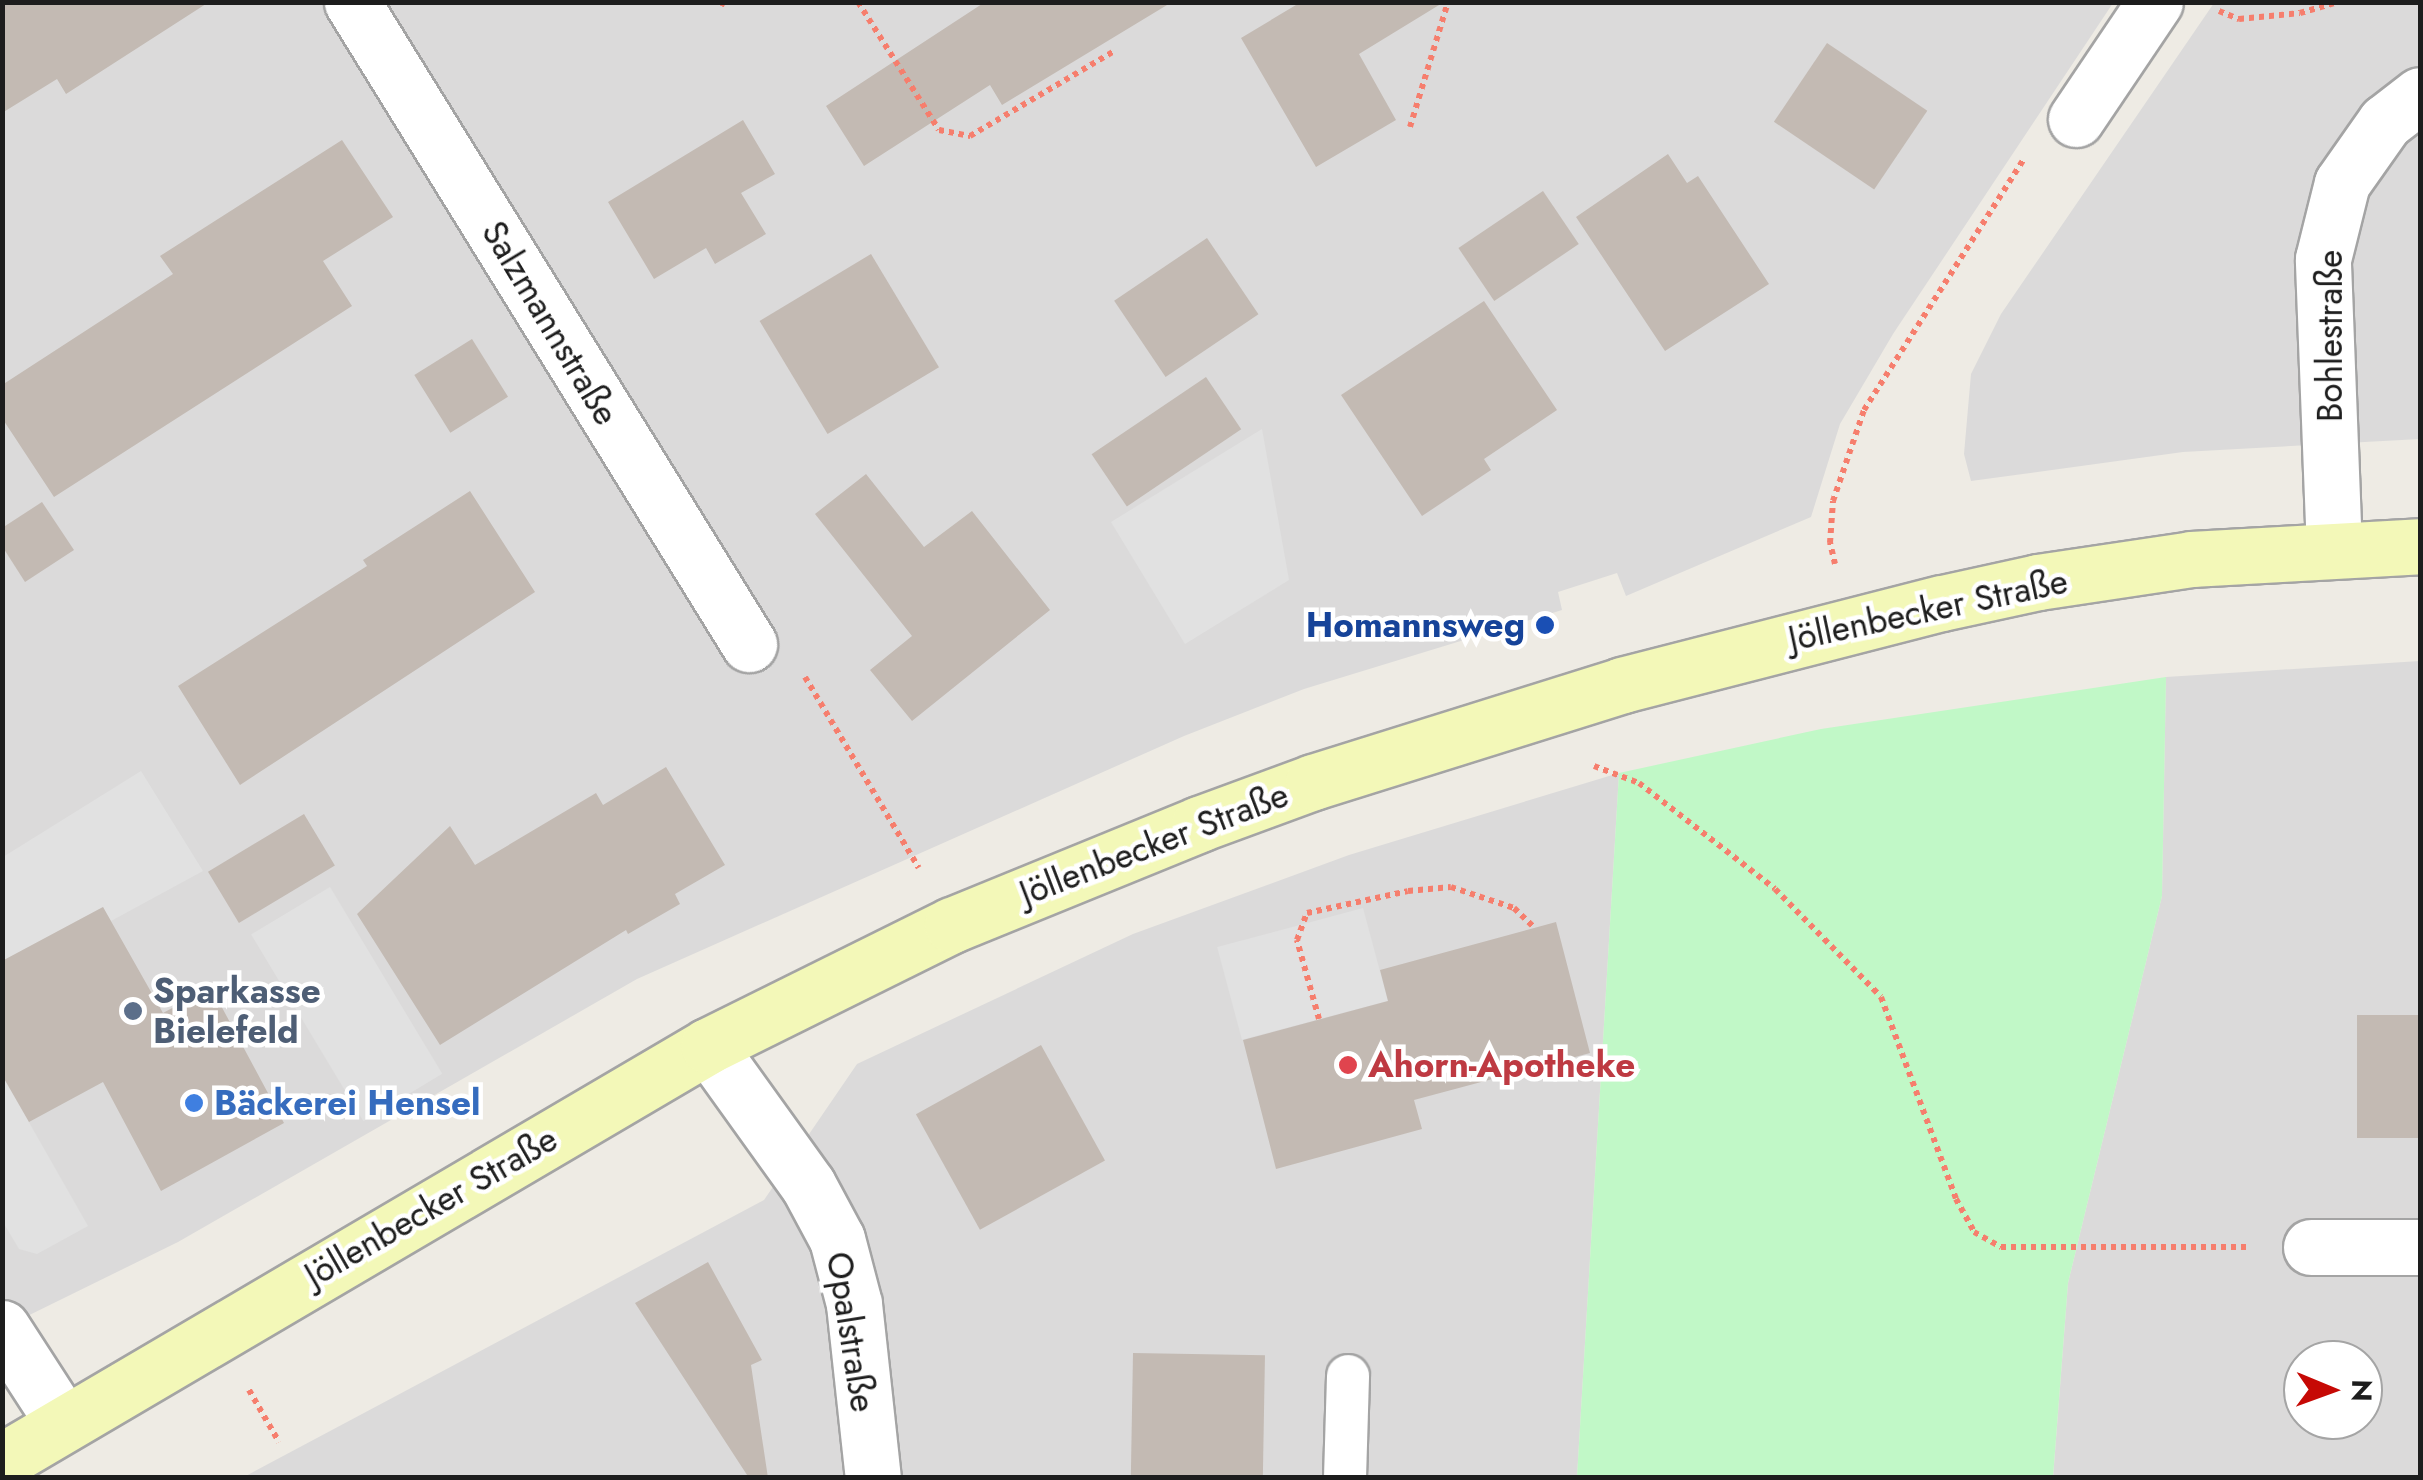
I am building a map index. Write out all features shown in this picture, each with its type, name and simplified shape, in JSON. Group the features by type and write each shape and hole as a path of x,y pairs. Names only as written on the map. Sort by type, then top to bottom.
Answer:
{"main road":[{"name":"Jöllenbecker Straße","path":"2,1461 708,1046 952,925 1077,872 1313,782 1738,654 2038,582 2191,560 2420,546"}],"street":[{"name":"Salzmannstraße","path":"352,2 749,644"},
{"path":"2076,118 2155,2"},
{"name":"Bohlestraße","path":"2334,550 2324,259 2342,183 2384,122 2420,95"},
{"name":"Opalstraße","path":"708,1046 808,1185 837,1238 854,1304 873,1478"},
{"path":"2311,1247 2420,1248"},
{"path":"2,1328 64,1424"}],"lane":[{"path":"1345,1478 1348,1376"}],"path":[{"path":"858,2 939,130 970,136 1116,50"},
{"path":"1410,127 1448,2"},
{"path":"2209,8 2240,19 2300,13 2338,2"},
{"path":"1830,543 1834,501 1864,410 2029,151 2076,118"},
{"path":"749,644 790,650 952,925"},
{"path":"1587,764 1639,783 1775,889 1881,998 1956,1199 1974,1232 2002,1247 2311,1247"},
{"path":"1319,1019 1297,940 1307,914 1408,891 1451,887 1514,908 1535,928"}],"shaded area":[{"path":"3,3 2113,3 1893,334 1840,424 1811,517 1626,596 1617,573 1558,592 1562,610 1304,689 1184,736 637,979 178,1242 3,1328"},
{"path":"2214,3 2420,3 2420,439 2183,452 1971,481 1964,454 1971,374 2001,314"},
{"path":"1262,429 1289,580 1185,644 1111,522"},
{"path":"2420,661 2420,1477 2053,1478 2068,1283 2162,896 2166,677"},
{"path":"141,771 203,871 111,921 103,907 3,961 3,857"},
{"path":"1619,773 1577,1477 242,1478 764,1200 857,1064 1133,934 1349,855"},
{"path":"330,887 442,1074 363,1121 251,934"},
{"path":"1363,908 1388,1001 1242,1040 1217,947"},
{"path":"2,1075 88,1226 37,1254 19,1249 3,1222"}],"green space":[{"path":"2166,677 2162,896 2068,1283 2053,1477 1577,1477 1619,773 1821,729"}],"building":[{"path":"2,2 209,2 66,94 57,79 2,113"},
{"path":"985,2 1172,2 1002,105 990,85 864,166 826,106"},
{"path":"1301,2 1444,2 1359,54 1396,120 1316,167 1241,38"},
{"path":"1827,43 1927,111 1874,189 1774,122"},
{"path":"743,120 775,174 741,193 766,234 715,264 706,248 654,279 608,202"},
{"path":"342,140 393,217 323,261 352,306 54,497 2,418 2,385 173,274 160,256"},
{"path":"1668,154 1687,183 1698,176 1769,284 1665,351 1576,217"},
{"path":"1543,191 1579,244 1494,301 1458,248"},
{"path":"1207,238 1258,314 1166,377 1114,301"},
{"path":"871,254 939,367 828,434 760,321"},
{"path":"1484,301 1557,410 1484,459 1491,470 1422,516 1341,395"},
{"path":"472,339 508,397 450,433 414,375"},
{"path":"1206,377 1241,429 1127,506 1092,454"},
{"path":"866,474 924,547 972,511 1050,610 912,721 870,670 912,636 815,514"},
{"path":"470,491 535,592 240,785 178,686 367,566 363,560"},
{"path":"42,502 74,550 25,582 2,546 2,528"},
{"path":"666,767 725,865 675,894 680,904 628,934 626,930 440,1045 357,914 450,826 475,865 596,793 603,805"},
{"path":"304,814 335,865 239,923 208,872"},
{"path":"103,907 163,1013 211,987 284,1123 161,1191 103,1082 29,1122 2,1075 2,961"},
{"path":"1556,922 1590,1053 1414,1100 1422,1129 1276,1169 1243,1040 1388,1001 1380,970"},
{"path":"2357,1015 2420,1015 2420,1138 2357,1138"},
{"path":"1041,1045 1105,1160 980,1230 916,1114"},
{"path":"708,1262 762,1360 751,1365 768,1478 749,1478 635,1303"},
{"path":"1133,1353 1265,1355 1263,1478 1131,1478"}],"place":[{"name":"Homannsweg","path":"1545,625"},
{"name":"Sparkasse Bielefeld","path":"133,1011"},
{"name":"Ahorn-Apotheke","path":"1348,1065"},
{"name":"Bäckerei Hensel","path":"194,1103"}]}
